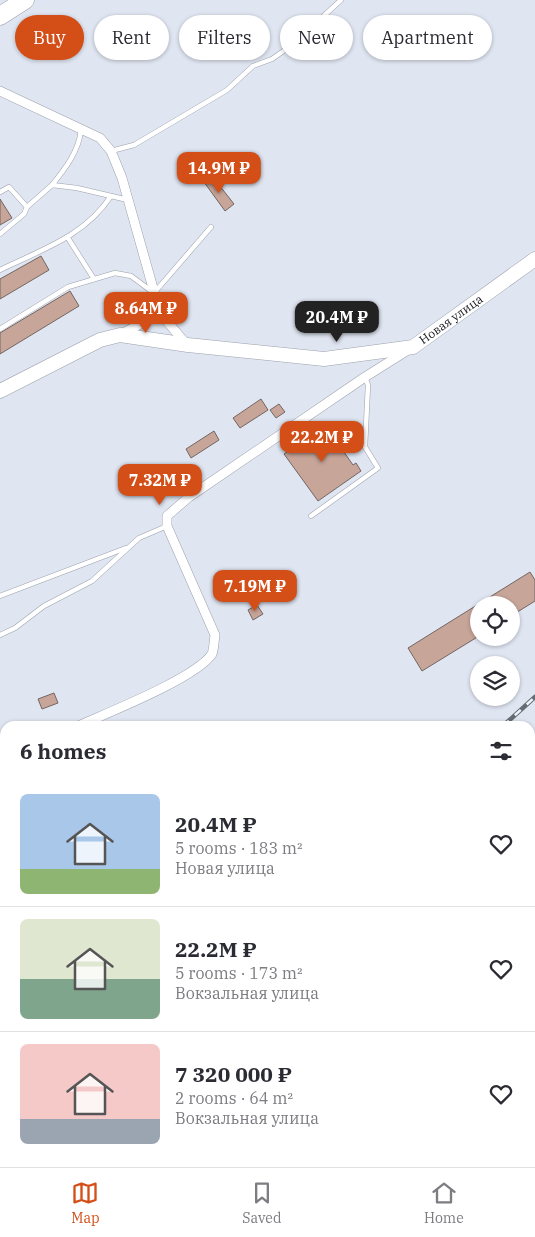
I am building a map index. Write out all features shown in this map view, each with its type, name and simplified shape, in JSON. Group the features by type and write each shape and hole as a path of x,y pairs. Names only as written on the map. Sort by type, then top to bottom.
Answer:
{"highway":[{"path":"0,16 25,0"}],"street":[{"path":"0,91 100,138 112,151 129,201 160,313 188,345"},
{"name":"Новая улица","path":"120,335 188,345 324,359 413,347 535,259"},
{"path":"0,391 100,340 120,335 160,313"},
{"path":"89,721 162,688 200,666 213,653 215,635 167,526 167,516 189,496 365,377 413,347"}],"lane":[{"path":"112,151 134,145 227,90 253,66 272,59 292,45 342,0"},
{"path":"0,234 24,214 27,207 52,185 74,156 81,130"},
{"path":"52,185 77,188 129,201"},
{"path":"0,192 9,187 27,207"},
{"path":"0,270 68,238 96,217 112,196"},
{"path":"0,329 68,287 123,272 138,280 154,294 211,227"},
{"path":"68,238 94,279"},
{"path":"311,516 378,468 365,447 368,385 365,377"},
{"path":"0,635 15,628 44,606 92,581 139,538 167,526"},
{"path":"0,596 130,547"}],"building":[{"path":"212,176 234,204 225,211 204,182"},
{"path":"0,199 12,218 0,225"},
{"path":"41,256 49,270 0,299 0,279"},
{"path":"70,291 79,306 0,354 0,333"},
{"path":"261,399 268,410 240,428 233,418"},
{"path":"279,404 285,412 276,418 270,410"},
{"path":"325,425 353,465 356,463 361,471 318,501 284,454"},
{"path":"214,431 219,440 191,458 186,449"},
{"path":"530,572 535,580 535,601 520,610 520,596 491,596"},
{"path":"257,605 263,614 253,620 248,610"},
{"path":"470,609 470,642 422,671 408,648"},
{"path":"54,693 58,703 42,709 38,699"}],"railway":[{"path":"509,721 535,697"}]}
